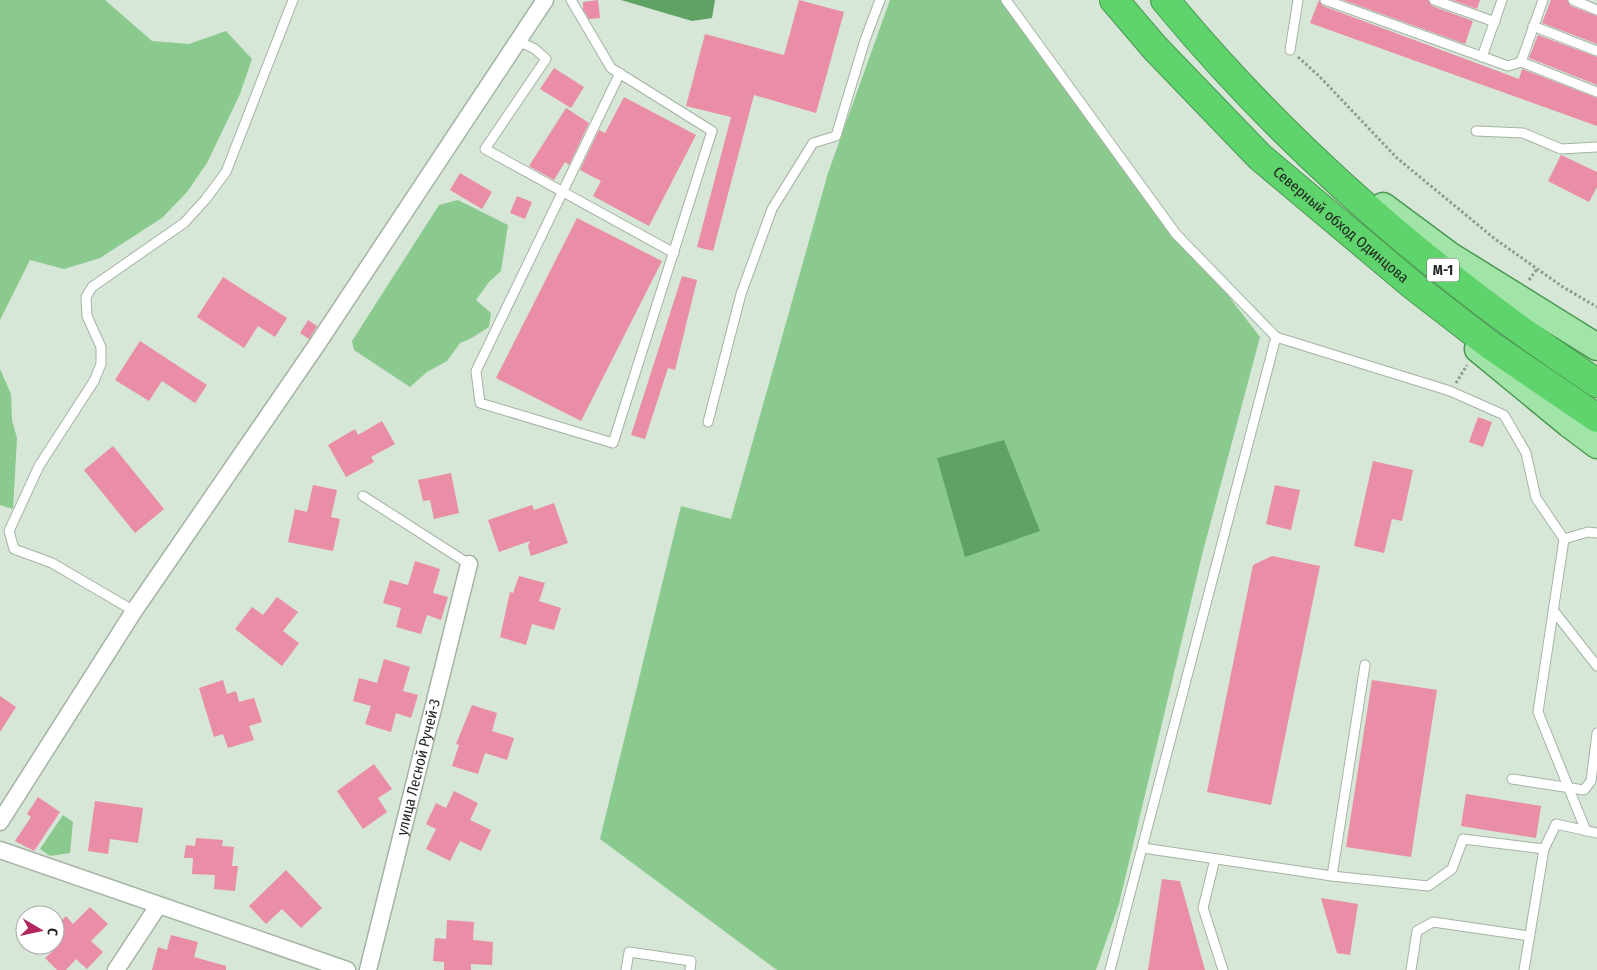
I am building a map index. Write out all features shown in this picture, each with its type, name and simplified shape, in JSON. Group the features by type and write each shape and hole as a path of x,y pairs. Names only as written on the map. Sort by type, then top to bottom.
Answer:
{"highway":[{"name":"Северный обход Одинцова","path":"1114,0 1155,48 1260,157 1415,287 1490,345 1597,418"},
{"name":"Северный обход Одинцова","path":"1165,0 1190,31 1338,183 1429,260 1540,345 1597,383"}],"main road":[{"path":"1300,145 1449,255 1526,305 1597,347"},
{"path":"1415,287 1477,348 1597,445"}],"street":[{"path":"0,822 134,611 316,346 545,0"},
{"name":"улица Лесной Ручей-3","path":"368,970 469,564"},
{"path":"0,850 347,970"},
{"path":"116,970 158,906"}],"lane":[{"path":"134,611 52,563 14,550 9,531 39,466 94,381 101,364 101,347 87,316 86,297 92,287 184,223 205,200 226,172 293,0"},
{"path":"571,0 611,68 712,131 613,443 480,403 476,371 620,74"},
{"path":"708,422 741,294 772,209 813,143 836,136 865,40 880,0"},
{"path":"1006,0 1176,234 1276,337 1450,391 1504,415 1526,452 1536,498 1564,539 1538,712 1586,830"},
{"path":"1290,50 1298,0"},
{"path":"1325,0 1508,66 1521,62 1597,92"},
{"path":"1434,0 1495,22"},
{"path":"1482,57 1502,0"},
{"path":"1521,62 1543,0"},
{"path":"1572,0 1597,10"},
{"path":"1534,26 1597,51"},
{"path":"518,41 535,49 546,59 485,150 674,253"},
{"path":"1476,132 1523,133 1561,149 1597,147"},
{"path":"1110,970 1276,337"},
{"path":"363,496 469,564"},
{"path":"1564,539 1588,532 1597,533"},
{"path":"1554,610 1597,666"},
{"path":"1332,876 1365,665"},
{"path":"1512,779 1584,790 1591,782 1597,733"},
{"path":"1524,970 1544,849 1556,824 1597,833"},
{"path":"1143,848 1332,876 1428,886 1452,869 1463,839 1544,849"},
{"path":"1215,859 1203,908 1223,970"},
{"path":"1411,970 1418,931 1433,922 1529,936"},
{"path":"626,970 629,952 691,961 690,970"}],"path":[{"path":"1290,50 1319,76 1398,158 1495,239 1537,269 1597,307"},
{"path":"1529,279 1537,269"},
{"path":"1462,373 1468,364"}],"shaded area":[{"path":"0,0 105,0 152,41 189,44 226,31 252,59 240,94 207,163 187,192 162,218 100,258 64,269 30,260 0,320"},
{"path":"621,0 715,0 712,18 692,21"},
{"path":"890,0 1001,0 1260,337 1203,551 1119,904 1096,970 777,970 600,839 681,506 731,519 828,173"},
{"path":"458,200 508,225 501,271 489,282 476,300 491,313 489,327 460,343 447,361 427,372 410,387 354,350 352,341 439,205"},
{"path":"0,369 11,394 12,420 17,438 13,509 0,505"},
{"path":"1004,440 1040,531 965,557 937,458"},
{"path":"63,815 73,822 70,853 50,856 40,849"}],"building":[{"path":"598,0 600,18 589,19 583,9 583,2"},
{"path":"799,0 844,12 816,113 754,95 713,251 697,247 731,117 686,106 705,34 784,55"},
{"path":"1319,0 1323,6 1519,79 1522,69 1597,98 1597,126 1310,23"},
{"path":"1343,0 1428,0 1432,6 1473,21 1465,44"},
{"path":"1452,0 1480,0 1477,9"},
{"path":"1551,0 1567,0 1571,6 1597,16 1597,44 1542,23"},
{"path":"1538,35 1597,57 1597,85 1529,58"},
{"path":"554,68 584,87 571,108 540,89"},
{"path":"624,97 696,135 649,226 593,196 601,181 580,170 599,130 605,133"},
{"path":"566,108 589,123 569,165 565,162 554,180 529,166"},
{"path":"1561,155 1597,172 1597,187 1589,202 1548,181"},
{"path":"460,173 492,192 482,209 450,190"},
{"path":"517,196 532,202 525,219 510,213"},
{"path":"577,218 662,261 581,421 496,378"},
{"path":"682,276 697,280 675,370 668,368 645,439 631,435"},
{"path":"223,277 287,318 275,337 258,326 244,348 197,317"},
{"path":"308,320 317,326 309,339 300,333"},
{"path":"140,341 207,385 195,403 162,381 149,401 115,380"},
{"path":"1478,417 1492,422 1483,447 1469,442"},
{"path":"382,421 395,444 371,457 374,462 346,477 328,445 355,429 358,435"},
{"path":"113,446 164,509 135,533 84,470"},
{"path":"1373,461 1413,470 1402,521 1392,519 1384,553 1354,546"},
{"path":"451,473 459,513 434,519 430,500 423,501 418,480"},
{"path":"313,485 337,490 331,517 340,519 333,551 288,542 295,509 307,512"},
{"path":"1275,485 1300,490 1291,530 1266,524"},
{"path":"554,503 568,543 531,556 528,546 530,541 499,552 488,520 532,505 534,510"},
{"path":"1272,556 1320,566 1271,805 1207,792 1253,565"},
{"path":"415,561 440,569 433,593 448,597 441,620 427,615 421,634 396,627 401,608 383,603 390,580 408,585"},
{"path":"519,576 545,583 539,601 561,608 554,630 532,624 526,645 500,637 510,592 513,593"},
{"path":"277,597 298,612 283,631 299,643 282,666 235,629 252,607 263,615"},
{"path":"384,659 410,667 403,691 418,695 411,718 396,713 391,732 365,724 371,706 353,701 359,678 377,683"},
{"path":"223,680 227,694 236,691 239,702 254,698 262,722 249,726 254,740 228,748 223,734 214,737 199,688"},
{"path":"1372,680 1437,690 1411,857 1346,847"},
{"path":"0,696 16,707 0,732"},
{"path":"472,705 497,713 492,731 514,738 507,760 485,753 478,774 452,766 459,745 456,744"},
{"path":"374,764 392,789 378,798 387,812 363,829 337,791"},
{"path":"454,791 478,803 470,820 491,830 481,851 460,841 450,861 426,849 436,829 426,824 436,803 446,808"},
{"path":"1466,794 1541,806 1536,838 1461,826"},
{"path":"38,797 60,812 34,851 15,841 31,817 27,814"},
{"path":"95,801 143,808 138,843 110,839 108,854 88,851"},
{"path":"196,838 223,840 222,846 234,847 232,866 238,866 235,891 214,889 215,875 192,874 193,858 184,858 186,845 195,846"},
{"path":"286,870 322,908 301,928 282,909 266,924 249,906"},
{"path":"1162,879 1180,881 1205,970 1148,970"},
{"path":"1321,898 1358,904 1350,955 1337,953"},
{"path":"90,907 108,924 91,941 103,952 87,969 76,959 66,970 57,970 45,958 48,955 65,955 66,916 73,924"},
{"path":"447,920 474,922 473,940 493,942 492,965 471,964 471,970 444,970 444,962 433,961 435,938 446,939"},
{"path":"171,935 198,942 194,957 226,966 226,970 152,970 158,947 167,950"}]}
